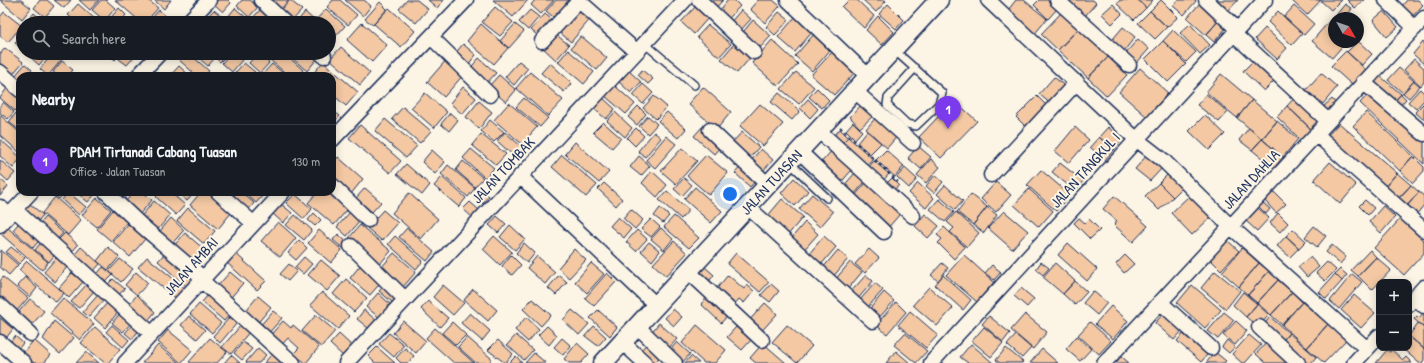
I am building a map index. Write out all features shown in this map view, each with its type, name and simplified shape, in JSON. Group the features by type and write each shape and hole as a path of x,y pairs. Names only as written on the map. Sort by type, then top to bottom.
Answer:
{"street":[{"path":"261,0 278,16"},
{"path":"336,136 466,0"},
{"path":"542,41 579,0 640,47"},
{"name":"JALAN TOMBAK","path":"346,363 685,0"},
{"path":"699,0 754,52"},
{"path":"788,0 868,76"},
{"name":"JALAN TUASAN","path":"603,363 689,272 939,0"},
{"path":"988,0 1136,139 1163,160 1230,226 1367,349"},
{"path":"1057,0 1128,65"},
{"path":"1206,0 1236,32 1328,121"},
{"name":"JALAN TANGKUL I","path":"931,363 1265,0"},
{"path":"1386,0 1420,23"},
{"path":"192,16 201,2"},
{"name":"JALAN DAHLIA","path":"1104,363 1420,23"},
{"path":"430,38 490,95"},
{"path":"142,72 153,60"},
{"path":"0,72 16,86"},
{"path":"991,175 1077,82"},
{"path":"1364,82 1424,134"},
{"path":"855,91 913,143"},
{"path":"825,124 913,216"},
{"path":"710,130 768,185"},
{"path":"1316,134 1424,230"},
{"path":"795,157 884,232"},
{"path":"520,176 657,306"},
{"path":"336,189 368,220"},
{"path":"26,196 6,214 152,334"},
{"path":"110,196 293,363"},
{"path":"223,196 253,223"},
{"name":"JALAN AMBAI","path":"125,363 278,196"},
{"path":"748,207 874,321"},
{"path":"351,246 406,299"},
{"path":"689,272 762,340"},
{"path":"1160,302 1211,348"},
{"path":"0,305 31,334"},
{"path":"637,326 674,363"},
{"path":"1259,327 1298,363"},
{"path":"1354,363 1376,339"},
{"path":"0,342 24,363"},
{"path":"622,342 645,363"}],"lane":[{"path":"640,47 694,84"},
{"path":"893,49 915,68 940,92 942,96 939,104 916,126 907,124 887,105 888,98 915,68"},
{"path":"795,157 827,198"}],"path":[{"path":"825,124 898,182"}],"building":[{"path":"0,0 21,0 31,8 24,16 19,16"},
{"path":"40,0 47,0 54,6 46,16 34,8"},
{"path":"54,0 71,0 64,8"},
{"path":"79,0 99,0 90,10"},
{"path":"101,0 106,0 115,8 109,16 99,16 92,10"},
{"path":"115,0 148,0 158,8 151,16 134,16"},
{"path":"154,0 171,0 164,9"},
{"path":"218,0 228,0 231,3 223,12 214,4"},
{"path":"242,0 250,0 258,7 250,16 248,16 237,6"},
{"path":"266,0 289,0 277,13"},
{"path":"290,0 302,10 296,16 281,16 278,14"},
{"path":"333,0 340,0 357,15 348,25 327,7"},
{"path":"345,0 364,0 371,6 363,16"},
{"path":"407,0 417,0 428,9 416,23 399,9"},
{"path":"428,0 444,0 437,8"},
{"path":"493,0 528,0 513,17"},
{"path":"535,0 554,0 541,14 531,5"},
{"path":"556,0 571,0 558,21 546,11"},
{"path":"706,0 723,0 714,10"},
{"path":"728,0 734,0 740,6 725,23 716,15"},
{"path":"758,0 773,0 780,6 765,23 750,9"},
{"path":"849,0 857,0 874,16 864,28 842,7"},
{"path":"863,0 885,0 886,1 876,12"},
{"path":"1016,0 1024,0 1047,19 1032,37 1004,15"},
{"path":"1039,0 1047,0 1057,9 1048,19 1034,5"},
{"path":"1093,0 1096,3 1085,16 1068,1"},
{"path":"1120,0 1138,0 1146,8 1134,20 1117,4"},
{"path":"1138,0 1153,0 1146,8"},
{"path":"1161,0 1178,17 1167,27 1150,11"},
{"path":"1178,0 1196,1 1184,15 1173,6"},
{"path":"1216,0 1238,0 1228,11"},
{"path":"1291,0 1319,0 1320,1 1307,15"},
{"path":"1320,0 1341,0 1331,10"},
{"path":"1347,0 1364,0 1355,8"},
{"path":"1407,0 1418,0 1423,5 1412,17 1401,7"},
{"path":"380,2 387,9 373,25 365,19"},
{"path":"1201,2 1220,19 1206,35 1187,18"},
{"path":"78,4 92,16 69,16 68,15"},
{"path":"888,4 904,20 896,29 879,14"},
{"path":"1113,4 1122,14 1112,24 1102,14"},
{"path":"1345,4 1352,9 1349,12 1339,12"},
{"path":"696,6 709,17 694,34 681,22"},
{"path":"1294,6 1314,24 1304,35 1284,17"},
{"path":"495,7 513,22 500,36 482,22"},
{"path":"578,7 591,18 571,42 558,31"},
{"path":"119,8 126,15 125,16 112,16"},
{"path":"235,8 244,16 229,16"},
{"path":"389,8 415,31 401,47 374,24"},
{"path":"326,9 334,16 320,16"},
{"path":"159,10 166,16 154,16"},
{"path":"214,10 221,16 208,16"},
{"path":"260,10 267,16 255,16"},
{"path":"530,10 539,17 528,30 519,22"},
{"path":"741,10 751,19 739,32 729,24"},
{"path":"1150,11 1167,27 1155,39 1138,23"},
{"path":"1278,11 1302,34 1292,45 1268,22"},
{"path":"1384,11 1398,27 1387,37 1373,20"},
{"path":"4,12 16,21 16,33 8,42 0,36 0,17"},
{"path":"305,12 309,16 302,16"},
{"path":"779,12 789,20 775,35 766,27"},
{"path":"1061,13 1078,29 1058,50 1041,34"},
{"path":"545,14 556,23 542,39 531,30"},
{"path":"796,16 813,31 795,52 778,37"},
{"path":"878,16 894,32 882,45 866,30"},
{"path":"336,18 345,26 336,36"},
{"path":"1220,19 1228,26 1214,42 1206,35"},
{"path":"753,20 771,36 756,52 739,37"},
{"path":"362,23 387,45 372,62 347,40"},
{"path":"1328,23 1328,48 1341,48 1332,58 1312,41"},
{"path":"481,24 508,48 494,64 467,41"},
{"path":"515,24 524,31 509,48 500,41"},
{"path":"1190,24 1210,45 1200,54 1180,33"},
{"path":"708,25 731,44 719,57 697,37"},
{"path":"1123,27 1135,37 1124,51 1112,40"},
{"path":"1265,28 1287,48 1277,59 1255,39"},
{"path":"1078,29 1108,57 1088,78 1058,50"},
{"path":"1173,30 1196,52 1186,62 1163,41"},
{"path":"554,33 569,45 556,60 542,47"},
{"path":"815,33 832,48 812,71 795,56"},
{"path":"581,36 607,58 597,70 571,48"},
{"path":"1138,39 1149,49 1135,65 1124,55"},
{"path":"772,40 798,64 778,86 752,63"},
{"path":"1163,41 1186,64 1168,82 1145,59"},
{"path":"1423,42 1424,43 1424,64 1413,54"},
{"path":"463,44 476,55 466,67 453,56"},
{"path":"734,44 750,58 737,73 721,59"},
{"path":"341,47 370,73 360,85 331,60 336,60 336,52"},
{"path":"1364,47 1372,54 1362,65 1347,52 1351,48 1364,48"},
{"path":"5,48 16,57 16,60 20,60 23,62 12,75 0,65 0,54"},
{"path":"568,50 594,72 584,84 558,62"},
{"path":"834,50 857,70 834,95 811,75"},
{"path":"1346,51 1366,70 1352,85 1331,66"},
{"path":"1108,57 1127,75 1107,96 1088,78"},
{"path":"479,58 496,73 484,86 467,72"},
{"path":"1256,58 1277,78 1264,91 1243,71"},
{"path":"447,59 464,74 444,97 427,82"},
{"path":"1414,59 1424,68 1424,82 1421,86 1404,70"},
{"path":"34,60 43,60 39,65"},
{"path":"47,60 61,60 51,72 43,72 40,69"},
{"path":"120,60 131,60 127,65"},
{"path":"179,60 197,60 209,71 193,72"},
{"path":"201,60 213,60 208,66"},
{"path":"225,60 242,60 232,72 222,63"},
{"path":"252,60 266,60 269,63 261,72 259,72 249,63"},
{"path":"270,60 292,60 303,70 301,72 284,72"},
{"path":"294,60 316,60 307,71"},
{"path":"62,61 73,70 71,72 53,72"},
{"path":"519,61 528,68 514,85 505,77"},
{"path":"323,62 335,72 314,72"},
{"path":"244,63 255,72 236,72"},
{"path":"550,63 572,83 564,92 541,73"},
{"path":"25,64 32,70 30,72 18,72"},
{"path":"272,64 282,72 265,72"},
{"path":"179,66 186,72 174,72"},
{"path":"1140,68 1168,93 1147,117 1119,92"},
{"path":"1399,68 1414,81 1403,93 1388,80"},
{"path":"642,70 653,79 648,84 638,75"},
{"path":"629,71 641,82 631,93 619,82"},
{"path":"530,72 563,100 548,116 516,88"},
{"path":"796,72 814,87 799,104 781,89"},
{"path":"336,73 358,92 346,106 336,97"},
{"path":"1321,73 1337,87 1323,104 1306,90"},
{"path":"1221,74 1252,100 1237,118 1206,92"},
{"path":"499,75 516,90 506,102 488,87"},
{"path":"1380,76 1401,94 1393,103 1372,85"},
{"path":"1054,77 1067,88 1052,105 1039,94"},
{"path":"1414,81 1420,86 1409,98 1403,93"},
{"path":"10,84 16,89 16,110 15,111 0,98"},
{"path":"643,84 653,93 643,104 633,95"},
{"path":"614,85 635,104 626,114 605,96"},
{"path":"463,87 476,98 462,114 450,103"},
{"path":"703,87 731,112 717,129 688,104"},
{"path":"817,88 829,100 822,108 809,97"},
{"path":"1420,89 1424,93 1424,100 1416,109 1408,102"},
{"path":"1371,91 1424,142 1424,164 1360,103"},
{"path":"425,93 447,112 434,128 411,108"},
{"path":"779,93 800,111 792,120 771,102"},
{"path":"1206,94 1228,112 1219,122 1197,105"},
{"path":"1401,94 1406,99 1398,108 1393,103"},
{"path":"1297,95 1323,119 1312,130 1287,106"},
{"path":"654,96 667,107 656,119 643,108"},
{"path":"1037,96 1047,106 1026,127 1016,117"},
{"path":"524,98 548,118 540,127 516,107"},
{"path":"603,98 615,109 606,119 593,108"},
{"path":"808,99 818,109 810,118 800,108"},
{"path":"1332,99 1338,106 1330,113 1324,106"},
{"path":"954,100 977,121 941,158 919,137"},
{"path":"1252,100 1277,121 1262,139 1237,118"},
{"path":"479,101 492,112 479,129 466,117"},
{"path":"3,102 14,112 8,119 0,113 0,106"},
{"path":"864,102 875,114 860,128 850,117"},
{"path":"509,103 537,127 522,144 494,120"},
{"path":"1424,103 1424,120 1415,112"},
{"path":"760,104 783,124 763,146 740,126"},
{"path":"638,106 646,114 637,125 628,117"},
{"path":"1287,106 1312,130 1302,141 1277,117"},
{"path":"403,107 431,131 420,143 392,119"},
{"path":"615,112 632,128 625,137 607,121"},
{"path":"667,112 686,129 678,138 658,121"},
{"path":"1366,112 1413,156 1400,171 1353,126"},
{"path":"16,113 16,128 9,122"},
{"path":"336,113 340,116 336,120"},
{"path":"450,113 458,120 449,131 441,124"},
{"path":"0,115 16,129 16,149 0,135"},
{"path":"878,115 900,133 887,148 866,129"},
{"path":"1205,115 1225,134 1209,150 1189,131"},
{"path":"648,116 657,124 648,134 639,126"},
{"path":"385,119 417,146 406,158 375,131"},
{"path":"490,120 504,132 494,142 481,131"},
{"path":"1277,121 1298,139 1283,157 1262,139"},
{"path":"603,122 621,138 612,148 593,132"},
{"path":"853,122 862,131 855,139 846,130"},
{"path":"1339,123 1397,173 1385,187 1326,137"},
{"path":"360,125 401,161 390,173 349,138"},
{"path":"702,127 722,145 714,154 694,136"},
{"path":"1075,127 1089,140 1069,163 1055,151"},
{"path":"1108,127 1122,140 1114,150 1099,137"},
{"path":"636,128 644,136 635,146 627,138"},
{"path":"1249,128 1262,139 1252,150 1239,140"},
{"path":"840,129 848,137 839,146 831,139"},
{"path":"867,131 881,143 870,154 857,143"},
{"path":"505,132 523,148 515,157 497,141"},
{"path":"654,132 661,138 645,157 638,151"},
{"path":"742,132 759,147 747,161 730,145"},
{"path":"481,134 506,154 496,165 472,145"},
{"path":"666,136 676,144 655,168 646,160"},
{"path":"848,137 873,159 864,169 839,146"},
{"path":"1099,137 1114,150 1105,160 1090,147"},
{"path":"0,139 16,153 16,164 13,168 0,156"},
{"path":"1262,139 1283,157 1274,168 1252,150"},
{"path":"575,142 609,172 599,183 565,154"},
{"path":"918,146 931,157 921,169 908,158"},
{"path":"835,147 855,166 839,185 818,166"},
{"path":"682,148 697,161 676,184 661,171"},
{"path":"471,149 494,168 485,178 463,158"},
{"path":"761,149 773,160 760,174 748,164"},
{"path":"432,150 445,162 435,174 422,162"},
{"path":"886,150 904,166 895,177 876,160"},
{"path":"1148,154 1163,167 1150,181 1135,169"},
{"path":"562,155 597,185 586,197 552,167"},
{"path":"706,155 728,173 709,195 687,176"},
{"path":"639,156 650,166 641,176 630,167"},
{"path":"1413,156 1424,167 1424,171 1413,183 1400,171"},
{"path":"338,157 363,179 350,195 336,183 336,159"},
{"path":"931,159 940,167 926,183 917,175"},
{"path":"0,160 15,173 8,181 0,174"},
{"path":"463,161 483,178 475,187 456,170"},
{"path":"874,161 889,174 880,184 865,171"},
{"path":"1330,162 1356,185 1340,204 1314,180"},
{"path":"1060,163 1083,181 1075,191 1052,172"},
{"path":"406,164 430,185 422,195 397,174"},
{"path":"448,165 475,188 468,197 441,174"},
{"path":"742,165 757,179 750,187 735,173"},
{"path":"905,168 917,179 909,188 897,177"},
{"path":"1041,170 1070,195 1056,211 1027,185"},
{"path":"652,171 667,185 657,197 642,183"},
{"path":"855,173 865,182 851,198 841,189"},
{"path":"1397,173 1411,185 1398,199 1385,187"},
{"path":"1168,174 1182,188 1173,197 1159,183"},
{"path":"935,175 943,182 934,193 926,186"},
{"path":"442,177 466,198 459,207 434,186"},
{"path":"684,178 692,185 682,196 674,189"},
{"path":"794,178 808,191 795,206 781,193"},
{"path":"892,178 899,185 891,194 883,187"},
{"path":"0,179 8,186 0,196"},
{"path":"996,182 1011,195 996,212 981,199"},
{"path":"604,183 622,199 616,206 598,189"},
{"path":"866,183 900,214 887,229 852,199"},
{"path":"918,183 934,198 926,208 909,193"},
{"path":"1159,183 1173,197 1159,210 1145,196"},
{"path":"945,185 963,201 955,210 937,194"},
{"path":"1411,185 1419,192 1407,206 1398,199"},
{"path":"695,187 722,211 711,223 684,199"},
{"path":"365,188 381,202 372,212 356,198"},
{"path":"480,189 489,196 482,204 473,197"},
{"path":"1029,189 1053,211 1039,227 1014,205"},
{"path":"667,191 689,210 681,219 659,200"},
{"path":"1273,191 1286,204 1276,213 1264,200"},
{"path":"1419,192 1424,196 1424,205 1416,215 1407,206"},
{"path":"409,193 438,219 421,239 392,213"},
{"path":"812,194 833,212 820,227 799,209"},
{"path":"971,194 987,207 973,225 957,212"},
{"path":"1190,195 1211,217 1192,235 1171,213"},
{"path":"65,196 73,196 86,207 79,215 62,200"},
{"path":"81,196 93,196 88,202"},
{"path":"117,196 127,196 123,201"},
{"path":"130,196 148,196 152,200 138,216 123,204"},
{"path":"175,196 185,205 176,215 156,197"},
{"path":"181,196 191,196 187,201"},
{"path":"198,196 212,196 231,213 218,229 190,205"},
{"path":"234,196 246,196 254,203 246,213 231,199"},
{"path":"248,196 262,196 256,203"},
{"path":"293,196 297,196 312,209 304,219 286,203"},
{"path":"314,196 331,196 347,210 334,225 308,203"},
{"path":"1114,196 1148,226 1133,242 1114,225 1117,221 1103,209"},
{"path":"55,197 81,220 68,235 42,213"},
{"path":"97,198 111,210 97,227 82,215"},
{"path":"782,199 803,217 787,236 766,218"},
{"path":"939,199 954,212 945,222 930,209"},
{"path":"1365,200 1374,208 1368,215 1359,206"},
{"path":"154,201 170,215 154,234 138,220"},
{"path":"470,202 479,210 472,217 463,209"},
{"path":"1263,203 1270,209 1266,214 1259,207"},
{"path":"30,204 43,215 35,225 22,213"},
{"path":"281,204 292,213 283,223 273,214"},
{"path":"1383,206 1395,217 1381,233 1369,222"},
{"path":"987,207 997,215 984,233 973,225"},
{"path":"188,208 215,231 204,244 177,221"},
{"path":"660,208 669,216 663,223 654,216"},
{"path":"1258,208 1269,218 1257,231 1246,221"},
{"path":"631,209 643,220 635,229 623,218"},
{"path":"113,210 127,222 111,241 97,229"},
{"path":"383,210 398,223 382,241 367,228"},
{"path":"1004,211 1028,231 1012,249 988,228"},
{"path":"350,212 360,221 347,236 337,227"},
{"path":"956,212 979,233 967,247 950,232 954,228 947,222"},
{"path":"314,213 321,220 315,226 308,220"},
{"path":"1278,213 1288,223 1280,232 1270,223"},
{"path":"925,214 939,226 928,238 915,226"},
{"path":"295,215 312,230 304,240 286,225"},
{"path":"497,216 506,224 498,233 489,225"},
{"path":"674,216 699,238 689,248 664,227"},
{"path":"45,217 63,233 55,242 37,227"},
{"path":"618,217 631,229 624,238 610,226"},
{"path":"171,218 184,230 169,247 156,236"},
{"path":"1079,218 1085,223 1089,219 1100,230 1090,239 1074,223"},
{"path":"22,219 42,237 33,248 13,230"},
{"path":"651,219 660,227 651,237 641,229"},
{"path":"1400,219 1424,241 1424,253 1404,275 1374,248"},
{"path":"278,222 296,238 280,257 261,241"},
{"path":"805,222 818,234 802,252 789,241"},
{"path":"128,224 145,239 130,257 113,242"},
{"path":"360,225 391,251 379,265 349,238"},
{"path":"510,225 525,239 515,250 500,237"},
{"path":"1314,226 1326,236 1317,247 1305,237"},
{"path":"944,227 965,247 954,259 938,243 942,239 937,235"},
{"path":"8,228 48,262 42,270 2,235"},
{"path":"407,228 434,252 427,261 399,237"},
{"path":"661,228 673,239 664,250 651,239"},
{"path":"1293,229 1306,241 1299,248 1286,236"},
{"path":"319,230 342,250 331,263 308,243"},
{"path":"637,230 647,239 636,251 626,242"},
{"path":"65,233 78,245 69,255 55,243"},
{"path":"185,233 205,250 192,266 172,248"},
{"path":"338,234 350,245 345,250 333,240"},
{"path":"395,236 423,261 416,269 388,244"},
{"path":"494,236 512,252 500,265 483,249"},
{"path":"824,236 836,247 820,266 808,255"},
{"path":"1286,236 1299,248 1290,257 1277,246"},
{"path":"1226,239 1239,251 1221,270 1209,258"},
{"path":"43,240 57,252 49,262 35,250"},
{"path":"299,240 307,248 296,260 288,253"},
{"path":"674,241 687,253 666,276 653,264"},
{"path":"649,242 660,251 652,261 641,251"},
{"path":"524,243 535,253 527,263 516,253"},
{"path":"1068,243 1097,269 1087,281 1058,255"},
{"path":"1332,245 1346,257 1340,264 1326,252"},
{"path":"11,247 25,258 19,264 6,252"},
{"path":"81,247 100,264 90,275 71,259"},
{"path":"108,247 119,257 108,270 97,261"},
{"path":"1242,248 1259,263 1239,287 1222,272"},
{"path":"574,249 586,260 569,278 558,268"},
{"path":"869,249 879,258 865,273 855,264"},
{"path":"1,250 18,265 9,275 0,267"},
{"path":"838,250 848,259 832,278 822,269"},
{"path":"1370,250 1376,257 1358,276 1351,270"},
{"path":"167,251 195,276 186,286 158,261"},
{"path":"234,252 266,281 257,290 226,262"},
{"path":"394,253 416,272 402,288 380,269"},
{"path":"736,253 769,282 760,292 727,264"},
{"path":"511,255 521,265 512,275 502,266"},
{"path":"964,255 994,282 977,302 946,275"},
{"path":"1125,255 1134,264 1124,273 1116,264"},
{"path":"537,256 555,272 545,284 527,268"},
{"path":"147,257 187,290 178,300 138,267"},
{"path":"304,257 312,264 303,274 295,267"},
{"path":"1310,257 1319,267 1307,277 1298,267"},
{"path":"1376,257 1391,270 1382,279 1376,279 1376,286 1372,290 1358,276"},
{"path":"56,258 67,267 55,282 44,272"},
{"path":"120,259 133,269 121,282 109,271"},
{"path":"321,260 340,276 327,291 308,275"},
{"path":"27,261 64,293 56,302 19,270"},
{"path":"363,262 383,280 370,295 350,278"},
{"path":"850,262 862,272 846,291 834,281"},
{"path":"1041,262 1049,268 1043,275 1036,269"},
{"path":"1327,262 1336,270 1325,281 1316,273"},
{"path":"591,263 604,274 587,293 575,282"},
{"path":"942,263 948,268 938,281 931,275"},
{"path":"1055,263 1075,281 1063,294 1043,277"},
{"path":"1259,263 1269,271 1248,295 1239,287"},
{"path":"289,264 297,271 288,281 280,274"},
{"path":"992,265 1001,272 994,280 985,273"},
{"path":"103,267 113,275 102,286 93,279"},
{"path":"705,267 714,275 706,285 697,277"},
{"path":"1340,269 1347,275 1342,281 1335,274"},
{"path":"1215,271 1240,291 1226,309 1201,288"},
{"path":"1269,271 1278,280 1257,303 1248,295"},
{"path":"136,272 148,283 137,295 125,285"},
{"path":"230,272 243,283 228,301 215,289"},
{"path":"72,273 83,282 69,298 59,288"},
{"path":"607,273 616,282 594,306 585,298"},
{"path":"1335,274 1342,281 1326,299 1319,292"},
{"path":"1352,274 1362,282 1339,309 1330,301"},
{"path":"559,275 567,282 556,295 548,288"},
{"path":"728,275 744,289 747,285 754,291 744,303 739,299 732,307 714,292"},
{"path":"866,275 873,281 856,301 848,295"},
{"path":"943,275 971,300 963,310 935,285"},
{"path":"3,277 28,298 14,314 0,302 0,281"},
{"path":"25,277 37,288 30,297 17,286"},
{"path":"113,279 125,289 117,296 106,286"},
{"path":"346,279 367,298 354,312 333,294"},
{"path":"1278,280 1292,292 1271,315 1257,303"},
{"path":"1075,281 1087,292 1075,305 1063,294"},
{"path":"875,283 883,290 867,308 859,301"},
{"path":"87,284 94,291 79,308 71,302"},
{"path":"386,284 399,295 392,302 379,291"},
{"path":"771,284 779,291 770,302 761,295"},
{"path":"443,285 464,303 453,315 433,297"},
{"path":"1192,285 1221,310 1205,328 1177,303"},
{"path":"929,287 953,308 937,326 913,305"},
{"path":"1021,288 1034,299 1027,307 1014,296"},
{"path":"473,289 497,310 488,321 464,300"},
{"path":"1093,291 1107,303 1097,315 1083,303"},
{"path":"322,292 349,316 338,329 310,305"},
{"path":"884,292 894,301 878,319 868,311"},
{"path":"1243,292 1257,304 1246,317 1233,305"},
{"path":"1292,292 1302,302 1282,325 1271,315"},
{"path":"378,293 391,305 380,318 366,307"},
{"path":"98,295 104,300 89,317 83,312"},
{"path":"137,295 155,312 147,322 128,305"},
{"path":"208,295 230,314 224,321 202,302"},
{"path":"1354,295 1375,313 1361,328 1341,310"},
{"path":"258,296 271,307 256,325 243,314"},
{"path":"708,296 729,314 721,323 701,304"},
{"path":"63,298 94,324 80,340 50,313"},
{"path":"30,299 44,311 29,328 15,316"},
{"path":"532,299 551,315 541,326 523,309"},
{"path":"428,301 448,318 440,327 421,309"},
{"path":"108,302 119,311 105,328 94,318"},
{"path":"896,302 906,312 887,334 876,325"},
{"path":"1302,302 1328,324 1307,348 1282,325"},
{"path":"765,303 777,314 758,335 746,324"},
{"path":"199,304 221,323 212,333 190,314"},
{"path":"1257,304 1269,315 1258,327 1246,317"},
{"path":"1111,306 1128,321 1113,339 1095,324"},
{"path":"673,309 682,317 674,326 665,318"},
{"path":"364,310 376,320 368,328 357,319"},
{"path":"572,310 589,324 579,335 563,320"},
{"path":"598,310 617,327 610,336 590,318"},
{"path":"122,311 133,321 123,332 112,323"},
{"path":"273,311 282,318 267,335 258,328"},
{"path":"910,311 938,335 926,348 898,325"},
{"path":"1224,312 1234,320 1218,339 1208,331"},
{"path":"1424,312 1424,328 1414,319 1417,316 1419,318"},
{"path":"470,313 490,331 482,341 461,323"},
{"path":"1164,313 1183,330 1174,340 1155,323"},
{"path":"1025,314 1047,332 1033,349 1011,330"},
{"path":"316,315 335,331 321,347 302,331"},
{"path":"189,316 205,330 197,339 181,325"},
{"path":"989,316 1010,333 1003,342 982,324"},
{"path":"230,317 237,323 220,343 213,336"},
{"path":"526,317 539,329 528,342 515,330"},
{"path":"1270,317 1289,333 1280,344 1261,328"},
{"path":"0,318 13,329 3,342 0,339"},
{"path":"54,321 74,338 60,354 43,339"},
{"path":"283,321 291,328 293,325 319,347 306,363 293,354 299,348 288,338 278,349 267,339"},
{"path":"403,321 426,341 416,353 393,333"},
{"path":"1236,321 1247,331 1235,345 1223,335"},
{"path":"452,322 466,335 456,345 442,333"},
{"path":"1090,322 1111,341 1099,354 1078,335"},
{"path":"134,323 140,329 132,339 125,333"},
{"path":"659,323 677,339 667,350 650,334"},
{"path":"1418,323 1424,328 1424,349 1412,339 1412,332"},
{"path":"242,324 250,331 231,354 222,347"},
{"path":"1328,324 1346,340 1324,363 1307,348"},
{"path":"112,325 129,340 123,347 106,332"},
{"path":"697,325 726,350 715,363 704,363 682,343"},
{"path":"787,325 812,346 797,363 772,342"},
{"path":"547,326 557,335 549,345 538,335"},
{"path":"594,326 606,337 598,346 585,336"},
{"path":"95,327 120,349 108,363 105,363 81,343"},
{"path":"736,327 751,340 742,350 727,337"},
{"path":"984,327 1003,343 991,357 972,341"},
{"path":"435,328 474,363 454,363 426,338"},
{"path":"168,330 192,350 181,363 158,342"},
{"path":"389,333 404,345 394,357 379,344"},
{"path":"905,333 927,351 916,363 894,345"},
{"path":"1289,333 1316,357 1311,363 1301,363 1280,344"},
{"path":"339,334 352,346 343,356 330,344"},
{"path":"1183,334 1207,355 1201,362 1177,341"},
{"path":"516,335 533,350 524,360 507,345"},
{"path":"1016,335 1031,348 1022,358 1007,345"},
{"path":"1249,335 1261,345 1245,363 1242,363 1232,354"},
{"path":"15,336 23,343 16,352 8,345"},
{"path":"1077,336 1091,349 1080,361 1066,349"},
{"path":"467,337 492,359 488,363 476,363 458,347"},
{"path":"210,338 227,352 217,363 189,362"},
{"path":"562,338 571,346 563,355 554,347"},
{"path":"1412,339 1424,349 1424,360 1422,363 1419,363 1405,351 1412,351"},
{"path":"34,340 51,355 44,363 34,363 23,353"},
{"path":"498,340 513,354 505,363 488,350"},
{"path":"1227,340 1235,347 1229,353 1222,347"},
{"path":"243,342 252,349 242,360 234,353"},
{"path":"677,342 690,354 682,363 669,351"},
{"path":"1267,342 1291,363 1266,363 1256,354"},
{"path":"577,343 589,354 581,363 569,363 564,359"},
{"path":"763,343 786,363 756,363 750,358"},
{"path":"971,344 993,363 968,363 960,357"},
{"path":"158,345 179,363 142,363"},
{"path":"646,345 659,358 654,363 649,363 638,352"},
{"path":"377,347 395,363 375,363 368,356"},
{"path":"258,348 266,355 259,363 247,363 246,362"},
{"path":"405,348 414,356 408,363 401,363 396,358"},
{"path":"1006,348 1023,362 1000,363 996,360"},
{"path":"1042,349 1058,363 1030,363"},
{"path":"896,351 910,363 886,363"},
{"path":"1386,351 1393,351 1403,360 1406,357 1412,363 1376,363"},
{"path":"86,352 99,363 76,363"},
{"path":"1215,352 1226,361 1224,363 1206,363"},
{"path":"534,353 546,363 525,363"},
{"path":"272,354 282,363 264,363"},
{"path":"231,355 240,363 224,363"},
{"path":"516,356 522,363 509,363"},
{"path":"691,356 699,363 685,363"},
{"path":"1121,356 1129,363 1116,363"}],"place":[{"name":"PDAM Tirtanadi Cabang Tuasan","path":"948,129"}]}
